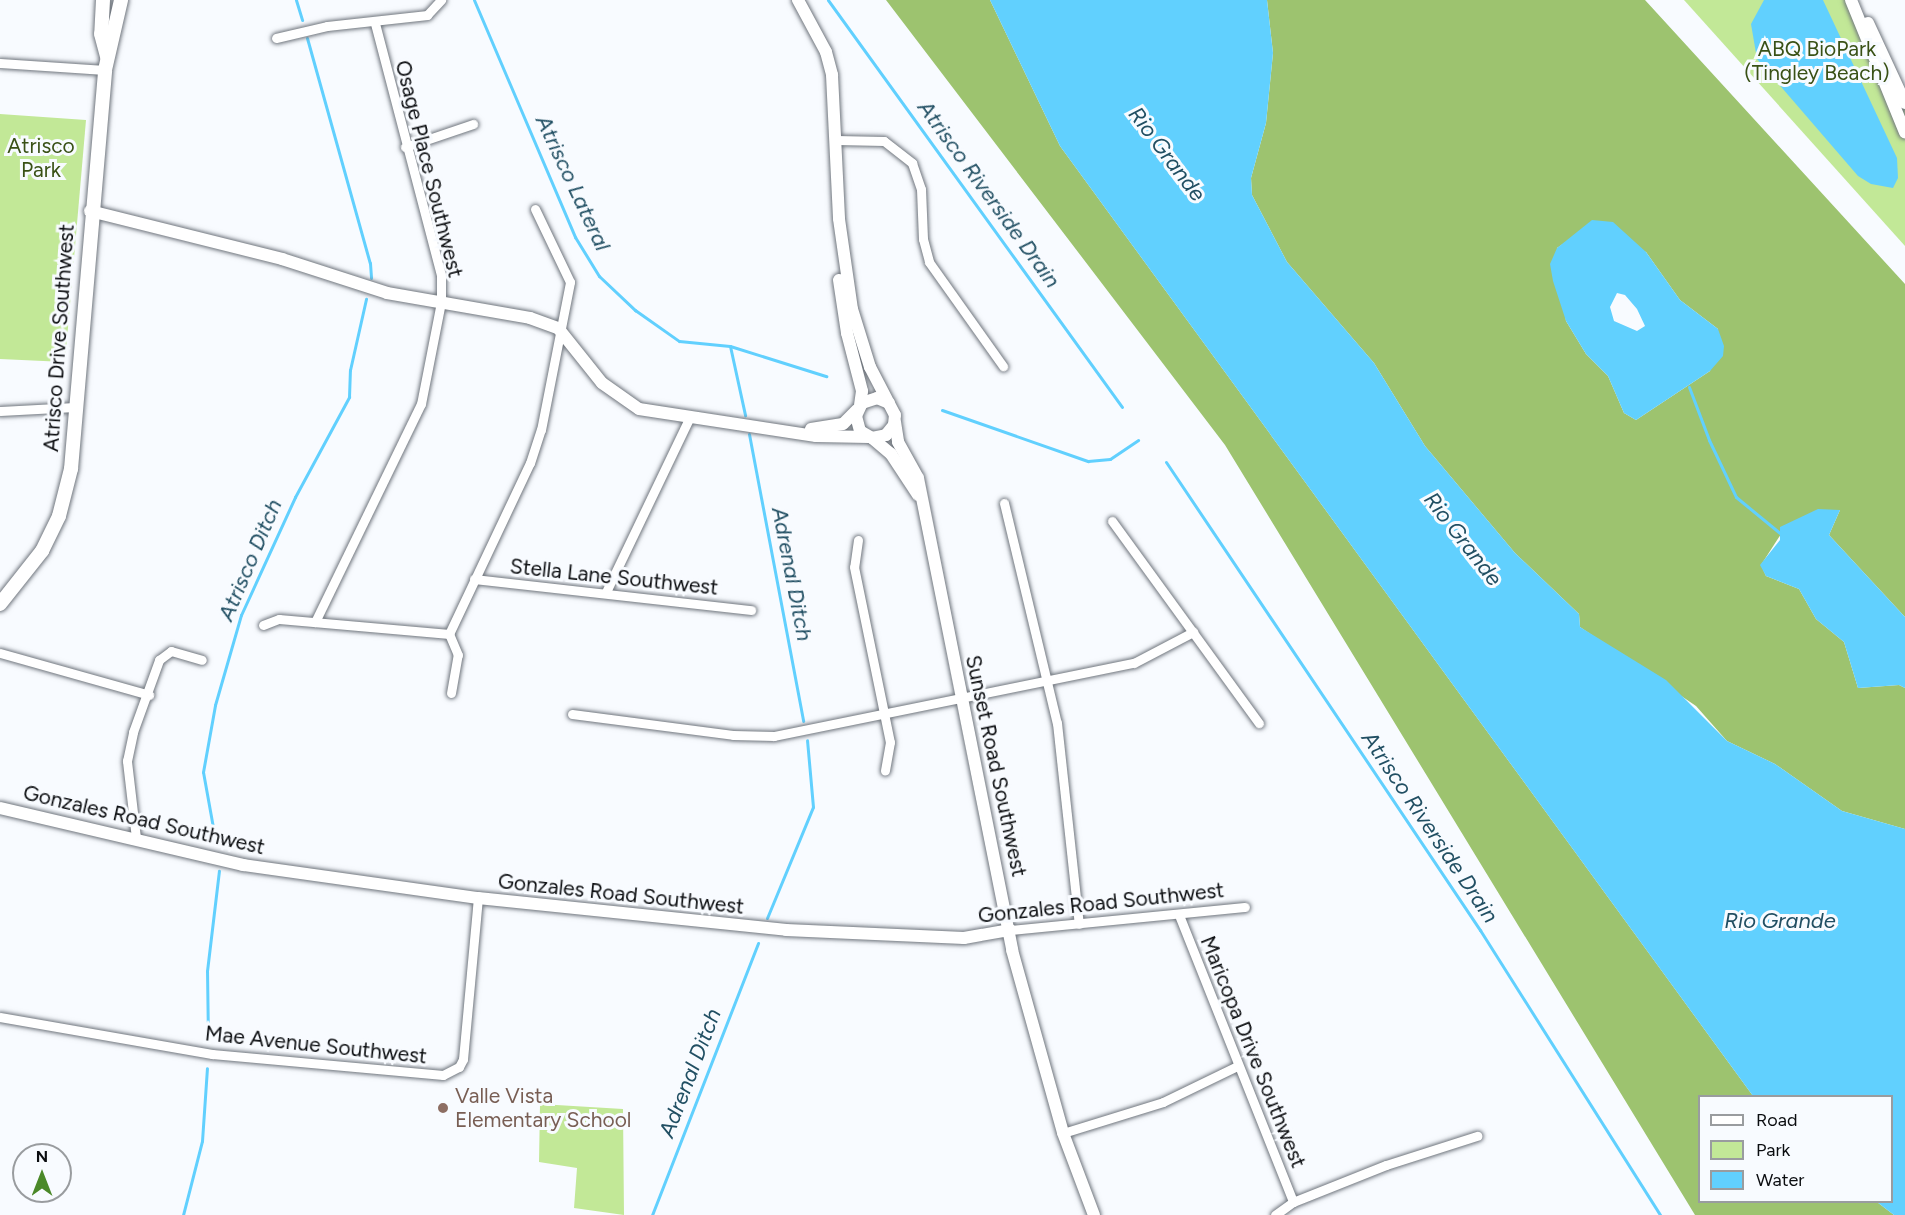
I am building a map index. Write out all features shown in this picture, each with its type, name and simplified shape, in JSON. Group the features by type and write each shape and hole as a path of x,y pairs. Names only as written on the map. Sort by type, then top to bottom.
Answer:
{"main road":[{"name":"Atrisco Drive Southwest","path":"103,0 101,34 106,64"},
{"name":"Atrisco Drive Southwest","path":"0,604 42,551 59,516 71,469 90,211 106,64 116,36 121,0"}],"street":[{"path":"276,38 327,26 375,24 426,15 441,0"},
{"path":"798,0 826,52 837,140 840,287 862,391 857,425 870,437"},
{"path":"1853,0 1905,103"},
{"path":"1853,0 1905,132"},
{"name":"Osage Place Southwest","path":"315,622 421,404 441,302 441,274 405,147 375,24"},
{"path":"0,63 106,64"},
{"path":"405,147 473,124"},
{"path":"837,140 884,141 912,163 921,189 923,239 929,262 1003,366"},
{"path":"452,693 458,656 449,634 537,441 558,328 570,282 536,209"},
{"path":"90,211 282,259 347,282 387,293 530,318 558,328 602,383 620,399 639,409 689,419 823,437 886,435 895,422 889,403 870,367 852,309 839,219"},
{"path":"776,429 831,428 843,424 858,408 874,398 889,403"},
{"path":"0,411 75,407"},
{"path":"606,592 689,419"},
{"name":"Sunset Road Southwest","path":"895,422 898,442 915,470 1010,930 1063,1134 1094,1215"},
{"name":"Sunset Road Southwest","path":"870,437 891,454 919,496"},
{"path":"1004,503 1057,723 1079,924"},
{"path":"1112,521 1259,723"},
{"path":"858,540 854,567 890,749 885,771"},
{"name":"Stella Lane Southwest","path":"474,579 751,610"},
{"path":"262,625 279,619 449,634"},
{"path":"572,714 756,737 885,715 1134,663 1193,632"},
{"path":"136,838 127,761 133,732 149,696 159,660 171,651 202,660"},
{"path":"0,653 149,696"},
{"name":"Gonzales Road Southwest","path":"0,808 136,838 193,855 243,865 478,898 786,930 964,938 1010,930 1245,907"},
{"name":"Mae Avenue Southwest","path":"0,1017 212,1054 442,1075 459,1067 464,1053 478,898"},
{"name":"Maricopa Drive Southwest","path":"1179,915 1237,1066 1293,1202"},
{"path":"1063,1134 1163,1102 1237,1066"},
{"path":"1275,1215 1293,1202 1386,1165 1477,1137"}],"green space":[{"path":"886,0 990,0 1060,146 1752,1095 1698,1095 1698,1203 1878,1203 1894,1215 1695,1215 1225,445"},
{"path":"1267,0 1645,0 1905,284 1905,617 1829,535 1840,510 1781,534 1761,565 1766,576 1799,589 1816,619 1844,642 1858,688 1899,685 1905,688 1905,829 1842,811 1775,764 1727,741 1696,706 1580,627 1579,614 1515,553 1425,446 1374,363 1287,262 1252,195 1251,178 1266,123 1273,53","holes":["1579,233 1646,252 1680,300 1718,329 1710,371 1636,420 1624,413 1608,376 1586,354 1566,321 1557,248"]},
{"name":"ABQ BioPark (Tingley Beach)","path":"1684,0 1851,0 1882,52 1905,110 1905,246"},
{"name":"Atrisco Park","path":"0,114 86,120 65,362 0,359"},
{"path":"540,1104 623,1109 624,1215 574,1208 577,1168 539,1162"}],"water":[{"name":"Rio Grande","path":"990,0 1267,0 1273,53 1266,123 1251,178 1252,195 1287,262 1374,363 1425,446 1515,553 1579,614 1580,627 1666,680 1727,741 1775,764 1842,811 1905,829 1905,1215 1894,1215 1878,1203 1893,1203 1893,1095 1752,1095 1060,146"},
{"path":"1764,0 1823,0 1897,158 1898,178 1893,188 1871,184 1858,176 1757,59 1751,24"},
{"path":"1592,220 1613,222 1646,252 1680,300 1718,329 1724,346 1723,356 1710,371 1636,420 1624,413 1608,376 1586,354 1566,321 1550,264 1557,248","holes":["1617,293 1625,295 1637,309 1645,326 1637,331 1614,321 1610,307"]},
{"path":"1818,509 1840,510 1829,535 1905,617 1905,688 1899,685 1858,688 1844,642 1816,619 1799,589 1766,576 1760,565 1780,540 1780,527"}],"waterway":[{"path":"296,0 302,20"},
{"name":"Atrisco Lateral","path":"474,0 575,237 599,276 635,310 679,341 730,346 826,376"},
{"name":"Atrisco Riverside Drain","path":"828,0 1122,407"},
{"name":"Atrisco Ditch","path":"307,38 370,263 371,278"},
{"name":"Atrisco Ditch","path":"216,844 203,772 215,705 241,615 295,497 349,397 350,370 366,299"},
{"name":"Adrenal Ditch","path":"730,346 745,415"},
{"path":"1689,387 1709,440 1736,497 1781,534"},
{"path":"942,410 1088,461 1110,459 1138,440"},
{"name":"Adrenal Ditch","path":"749,434 803,721"},
{"name":"Atrisco Riverside Drain","path":"1166,462 1480,930 1660,1215"},
{"name":"Adrenal Ditch","path":"767,918 813,807 807,740"},
{"name":"Atrisco Ditch","path":"208,1041 207,971 219,871"},
{"name":"Adrenal Ditch","path":"652,1215 758,943"},
{"name":"Atrisco Ditch","path":"183,1215 202,1141 207,1068"}],"place":[{"name":"Valle Vista Elementary School","path":"443,1108"}]}
